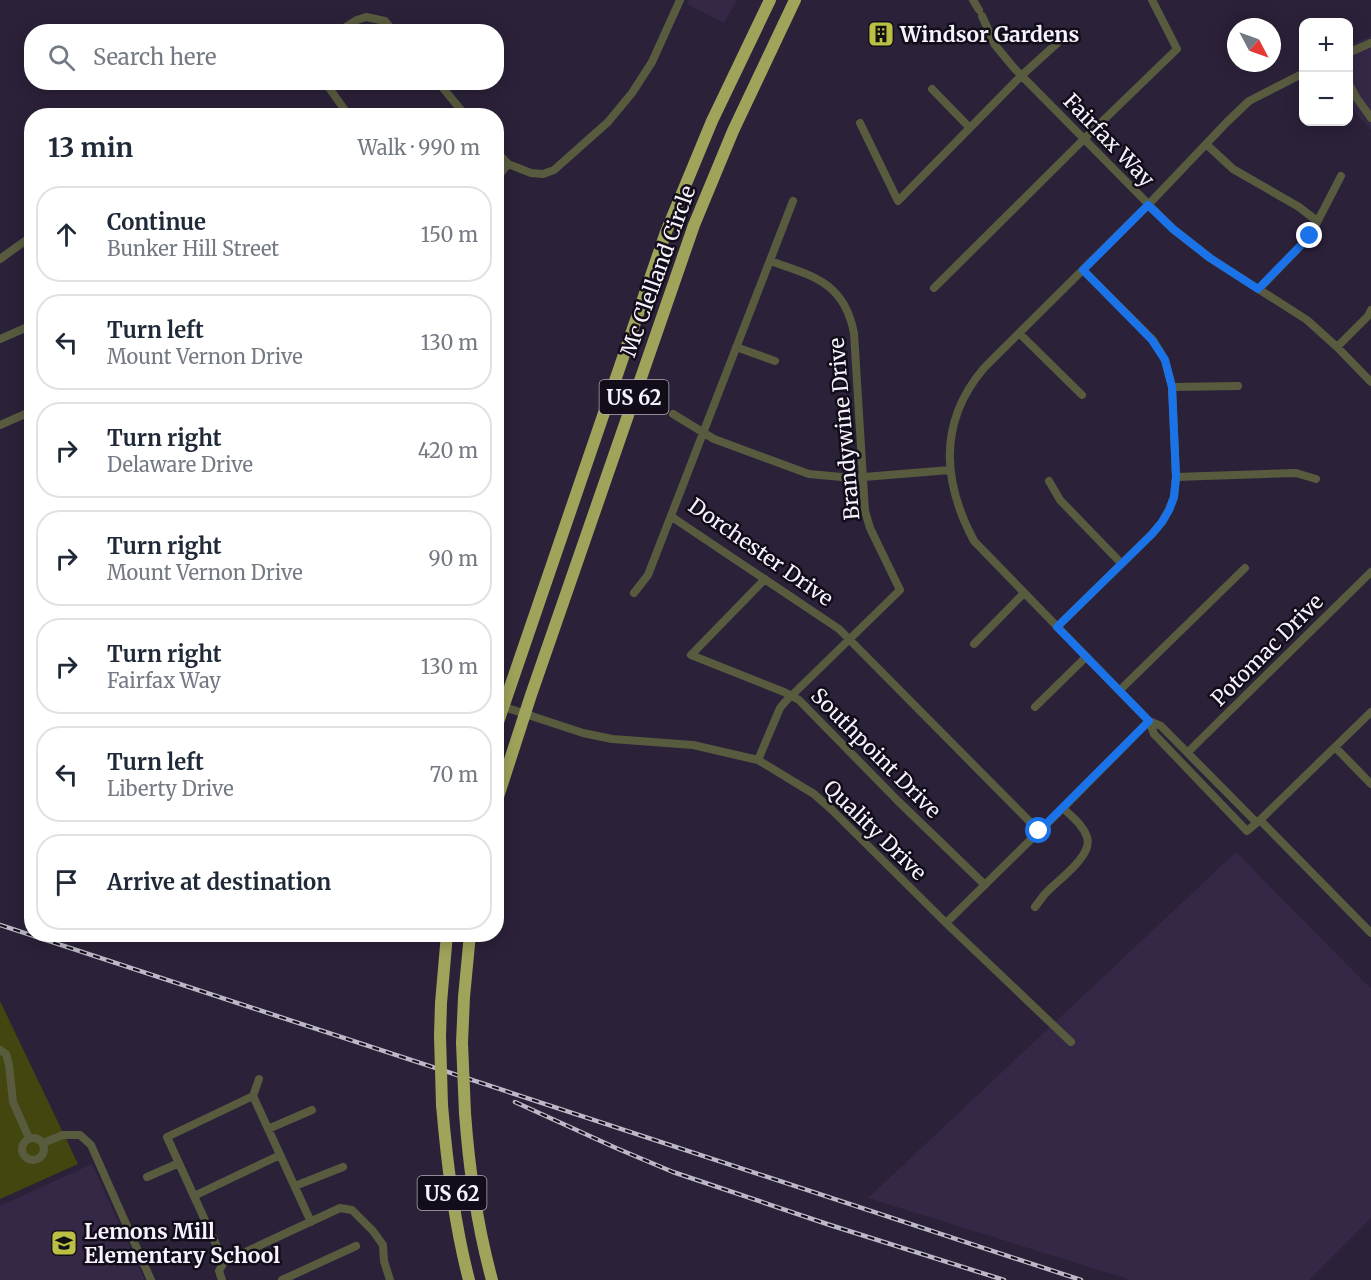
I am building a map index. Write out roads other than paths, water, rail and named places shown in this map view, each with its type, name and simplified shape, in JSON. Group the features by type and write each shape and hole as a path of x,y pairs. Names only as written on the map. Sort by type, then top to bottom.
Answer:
{"highway":[{"name":"Mc Clelland Circle","path":"504,707 666,232 712,121 770,0"},
{"name":"Mc Clelland Circle","path":"504,779 700,208 745,104 795,0"},
{"name":"US 62","path":"446,942 440,1036 442,1105 454,1207 470,1280"},
{"name":"US 62","path":"469,942 462,1043 465,1113 473,1185 492,1280"}],"street":[{"path":"504,160 508,164 531,173 543,174 554,170 609,122 632,93 652,62 680,0"},
{"name":"Fairfax Way","path":"973,0 995,45 1021,76 1173,229 1210,258 1307,320 1371,382"},
{"path":"934,288 1178,49 1152,0"},
{"path":"351,24 366,17 385,21 387,24"},
{"path":"860,123 898,201 969,127 1064,38"},
{"path":"1353,51 1371,42"},
{"path":"1299,76 1249,101 984,368 972,382 959,407 951,445 951,470 958,508 974,541 1120,690 1149,721 1154,734 1247,831 1259,822 1371,712"},
{"path":"932,89 969,127"},
{"path":"331,90 344,108"},
{"path":"445,90 459,108"},
{"path":"1353,91 1371,118"},
{"path":"1206,144 1233,169 1299,207 1317,221"},
{"path":"504,169 508,164"},
{"path":"1258,289 1310,236 1341,176"},
{"name":"Dorchester Drive","path":"793,201 672,517 839,628 1039,831"},
{"path":"0,259 24,242"},
{"name":"Brandywine Drive","path":"758,760 780,708 900,590 870,528 865,511 854,333 851,319 841,298 826,284 807,274 770,261"},
{"path":"1057,627 1162,522 1174,497 1176,477 1172,387 1165,360 1152,340 1083,270"},
{"path":"1337,347 1368,316 1371,310"},
{"path":"0,339 24,328"},
{"path":"1019,333 1082,395"},
{"path":"736,347 775,361"},
{"path":"1172,387 1239,386"},
{"path":"0,425 24,414"},
{"path":"673,414 714,439 809,474 852,478 951,470"},
{"path":"1176,477 1296,473 1316,479"},
{"path":"1049,480 1060,500 1121,563"},
{"path":"634,593 648,575 672,517"},
{"path":"1120,690 1245,568"},
{"name":"Potomac Drive","path":"1188,752 1371,572"},
{"name":"Southpoint Drive","path":"765,579 691,655 799,700 985,885"},
{"path":"974,644 1024,593"},
{"path":"1035,707 1086,657"},
{"name":"Quality Drive","path":"504,707 612,740 693,745 758,760 814,794 832,810 1071,1042"},
{"path":"1149,721 1161,726 1371,933"},
{"path":"946,923 1149,721"},
{"path":"1335,747 1371,784"},
{"path":"1035,907 1043,895 1079,861 1088,848 1088,839 1082,827 1063,808"},
{"path":"0,1050 6,1054 13,1102 29,1138"},
{"path":"259,1079 253,1096 311,1222"},
{"path":"224,1262 167,1137 253,1096"},
{"path":"268,1129 312,1110"},
{"path":"43,1143 63,1135 80,1135 91,1145 151,1280"},
{"path":"29,1138 37,1138 43,1143 42,1156 29,1159 24,1154 22,1147 29,1138"},
{"path":"194,1196 280,1155"},
{"path":"147,1177 179,1163"},
{"path":"295,1186 343,1167"},
{"path":"222,1280 219,1271 224,1262 340,1208 352,1210 383,1245 384,1261 390,1280"},
{"path":"282,1280 356,1246"}],"railway":[{"path":"0,925 24,933"},
{"path":"52,942 1081,1280"},
{"path":"515,1102 673,1172 1004,1280"}],"place":[{"name":"Windsor Gardens","path":"881,34"},
{"name":"Lemons Mill Elementary School","path":"64,1243"}]}
